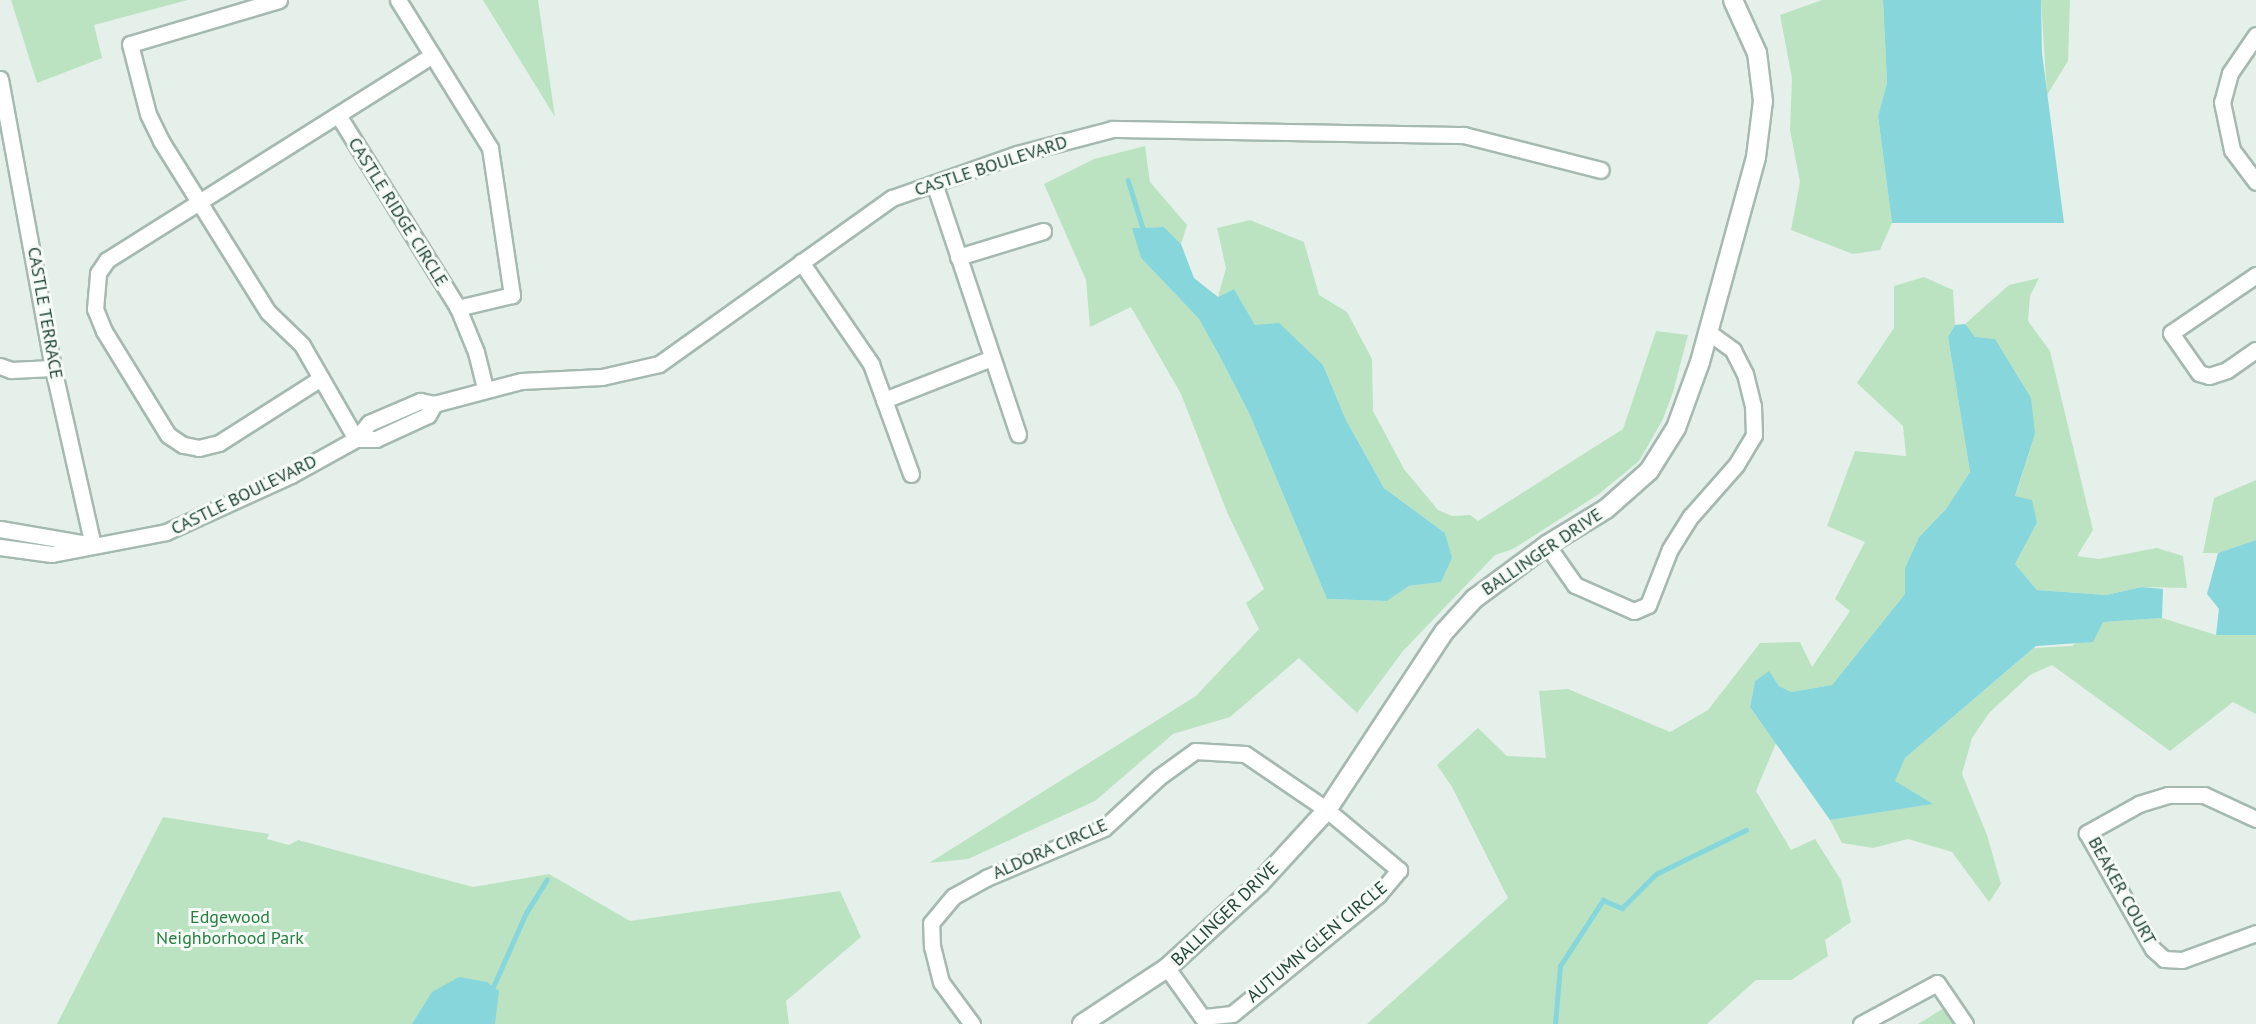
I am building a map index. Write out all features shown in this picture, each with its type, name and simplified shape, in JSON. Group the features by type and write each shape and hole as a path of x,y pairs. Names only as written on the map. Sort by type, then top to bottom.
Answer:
{"street":[{"path":"279,0 130,44 148,114 268,312 302,345 356,439"},
{"path":"398,0 490,148 512,295 458,308"},
{"name":"BALLINGER DRIVE","path":"1082,1024 1167,968 1260,883 1327,810 1444,632 1474,599 1547,545 1606,509 1649,471 1676,428 1708,332 1756,157 1763,101 1757,53 1733,0"},
{"path":"2256,35 2230,73 2222,102 2232,150 2256,182"},
{"path":"321,378 219,442 199,448 183,445 168,435 104,331 95,309 94,290 98,273 106,260 432,55"},
{"name":"CASTLE TERRACE","path":"0,79 53,368 93,545"},
{"name":"CASTLE RIDGE CIRCLE","path":"338,115 458,308 476,352 485,389"},
{"name":"CASTLE BOULEVARD","path":"0,547 52,554 166,532 231,505 356,439 369,423 420,401 434,404 520,381 602,377 659,364 892,198 1017,154 1112,129 1160,128 1464,135 1601,170"},
{"path":"934,183 1018,434"},
{"path":"958,258 1043,231"},
{"path":"801,262 852,331 871,364 911,474"},
{"path":"2256,275 2171,333 2199,373 2210,376 2227,370 2256,350"},
{"path":"1547,545 1575,585 1634,611 1648,605 1670,549 1690,516 1736,465 1754,435 1753,406 1745,374 1733,350 1708,332"},
{"path":"884,400 992,358"},
{"path":"0,366 10,370 53,368"},
{"name":"CASTLE BOULEVARD","path":"0,529 93,545"},
{"name":"ALDORA CIRCLE","path":"972,1024 941,982 932,947 931,923 954,896 986,878 1104,828 1159,777 1195,751 1213,749 1245,754 1327,810"},
{"name":"BEAKER COURT","path":"2256,819 2204,795 2168,795 2139,804 2087,833 2153,949 2164,959 2182,960 2256,933"},
{"name":"AUTUMN GLEN CIRCLE","path":"1167,968 1202,1017 1232,1014 1378,895 1399,870 1327,810"},
{"path":"1861,1024 1937,982 1965,1024"}],"green space":[{"path":"11,0 188,0 94,25 102,58 37,83"},
{"path":"483,0 538,0 555,117"},
{"path":"1822,0 1883,0 1887,83 1878,116 1892,223 1880,250 1853,254 1791,230 1800,182 1790,130 1792,78 1780,15"},
{"path":"2041,0 2070,0 2068,61 2047,95"},
{"path":"1145,146 1150,182 1187,225 1181,244 1164,227 1133,228 1141,258 1199,319 1219,355 1249,413 1327,599 1387,601 1409,586 1441,582 1451,558 1445,533 1384,488 1346,420 1323,365 1255,325 1234,289 1218,297 1226,268 1217,228 1250,220 1304,242 1319,295 1347,312 1372,359 1373,411 1404,469 1438,510 1452,516 1470,515 1478,521 1623,429 1656,331 1688,335 1673,392 1663,419 1639,461 1599,494 1513,549 1495,555 1403,651 1357,713 1299,658 1230,717 1173,734 1095,801 968,859 929,863 1196,696 1259,629 1246,603 1264,589 1227,512 1181,394 1131,307 1090,327 1086,280 1044,184 1094,159"},
{"path":"1924,277 1953,290 1955,325 1948,337 1970,472 1946,509 1919,537 1905,568 1905,594 1832,685 1791,692 1779,686 1769,672 1755,681 1750,707 1776,743 1756,791 1791,850 1815,839 1841,880 1851,922 1825,940 1828,956 1791,980 1756,980 1707,1024 1367,1024 1508,898 1452,787 1437,765 1478,728 1507,756 1546,758 1539,691 1568,689 1670,732 1708,710 1760,643 1800,642 1812,667 1850,611 1835,599 1865,542 1827,526 1855,451 1906,456 1903,426 1857,383 1894,328 1894,286"},
{"path":"2039,278 2030,296 2028,321 2050,351 2093,530 2077,556 2099,559 2157,548 2183,556 2187,588 2142,587 2106,595 2037,590 2015,564 2037,523 2015,497 2035,434 1965,324 2009,285"},
{"path":"2256,480 2256,540 2218,553 2203,553 2214,498"},
{"path":"2162,618 2216,635 2256,635 2256,714 2233,702 2170,751 2052,665 2030,675 1989,713 1972,738 1962,774 1987,835 2001,884 1989,902 1952,852 1908,839 1873,848 1842,843 1830,820 1932,804 1894,781 1905,758 2034,648 2072,646 2102,622"},
{"name":"Edgewood Neighborhood Park","path":"163,817 269,834 267,839 289,845 298,840 473,887 549,874 630,921 840,891 861,937 786,1001 789,1024 57,1024"},
{"path":"1944,1008 1953,1024 1918,1024"}],"water":[{"path":"1883,0 2041,0 2042,53 2064,223 1892,223 1878,116 1887,83"},
{"path":"1164,227 1181,244 1194,278 1218,297 1234,289 1255,325 1279,323 1323,365 1346,420 1384,488 1445,533 1452,558 1441,582 1409,586 1387,601 1327,599 1249,413 1219,355 1199,319 1141,258 1132,228"},
{"path":"1965,324 1975,337 1995,339 2031,398 2035,434 2015,496 2032,500 2037,523 2015,564 2037,590 2106,595 2142,587 2163,589 2162,618 2103,622 2093,642 2036,646 1905,758 1895,781 1933,804 1830,820 1750,707 1755,681 1769,671 1779,686 1791,692 1832,685 1905,594 1905,568 1919,537 1946,509 1970,472 1948,337 1955,325"},
{"path":"2256,540 2256,635 2216,635 2219,609 2207,594 2218,553"},
{"path":"459,977 487,982 499,991 495,1024 412,1024 432,992"}],"waterway":[{"path":"1128,180 1143,228"},
{"path":"1555,1024 1560,966 1603,900 1622,908 1656,874 1746,830"},
{"path":"493,987 526,913 547,880"}]}
